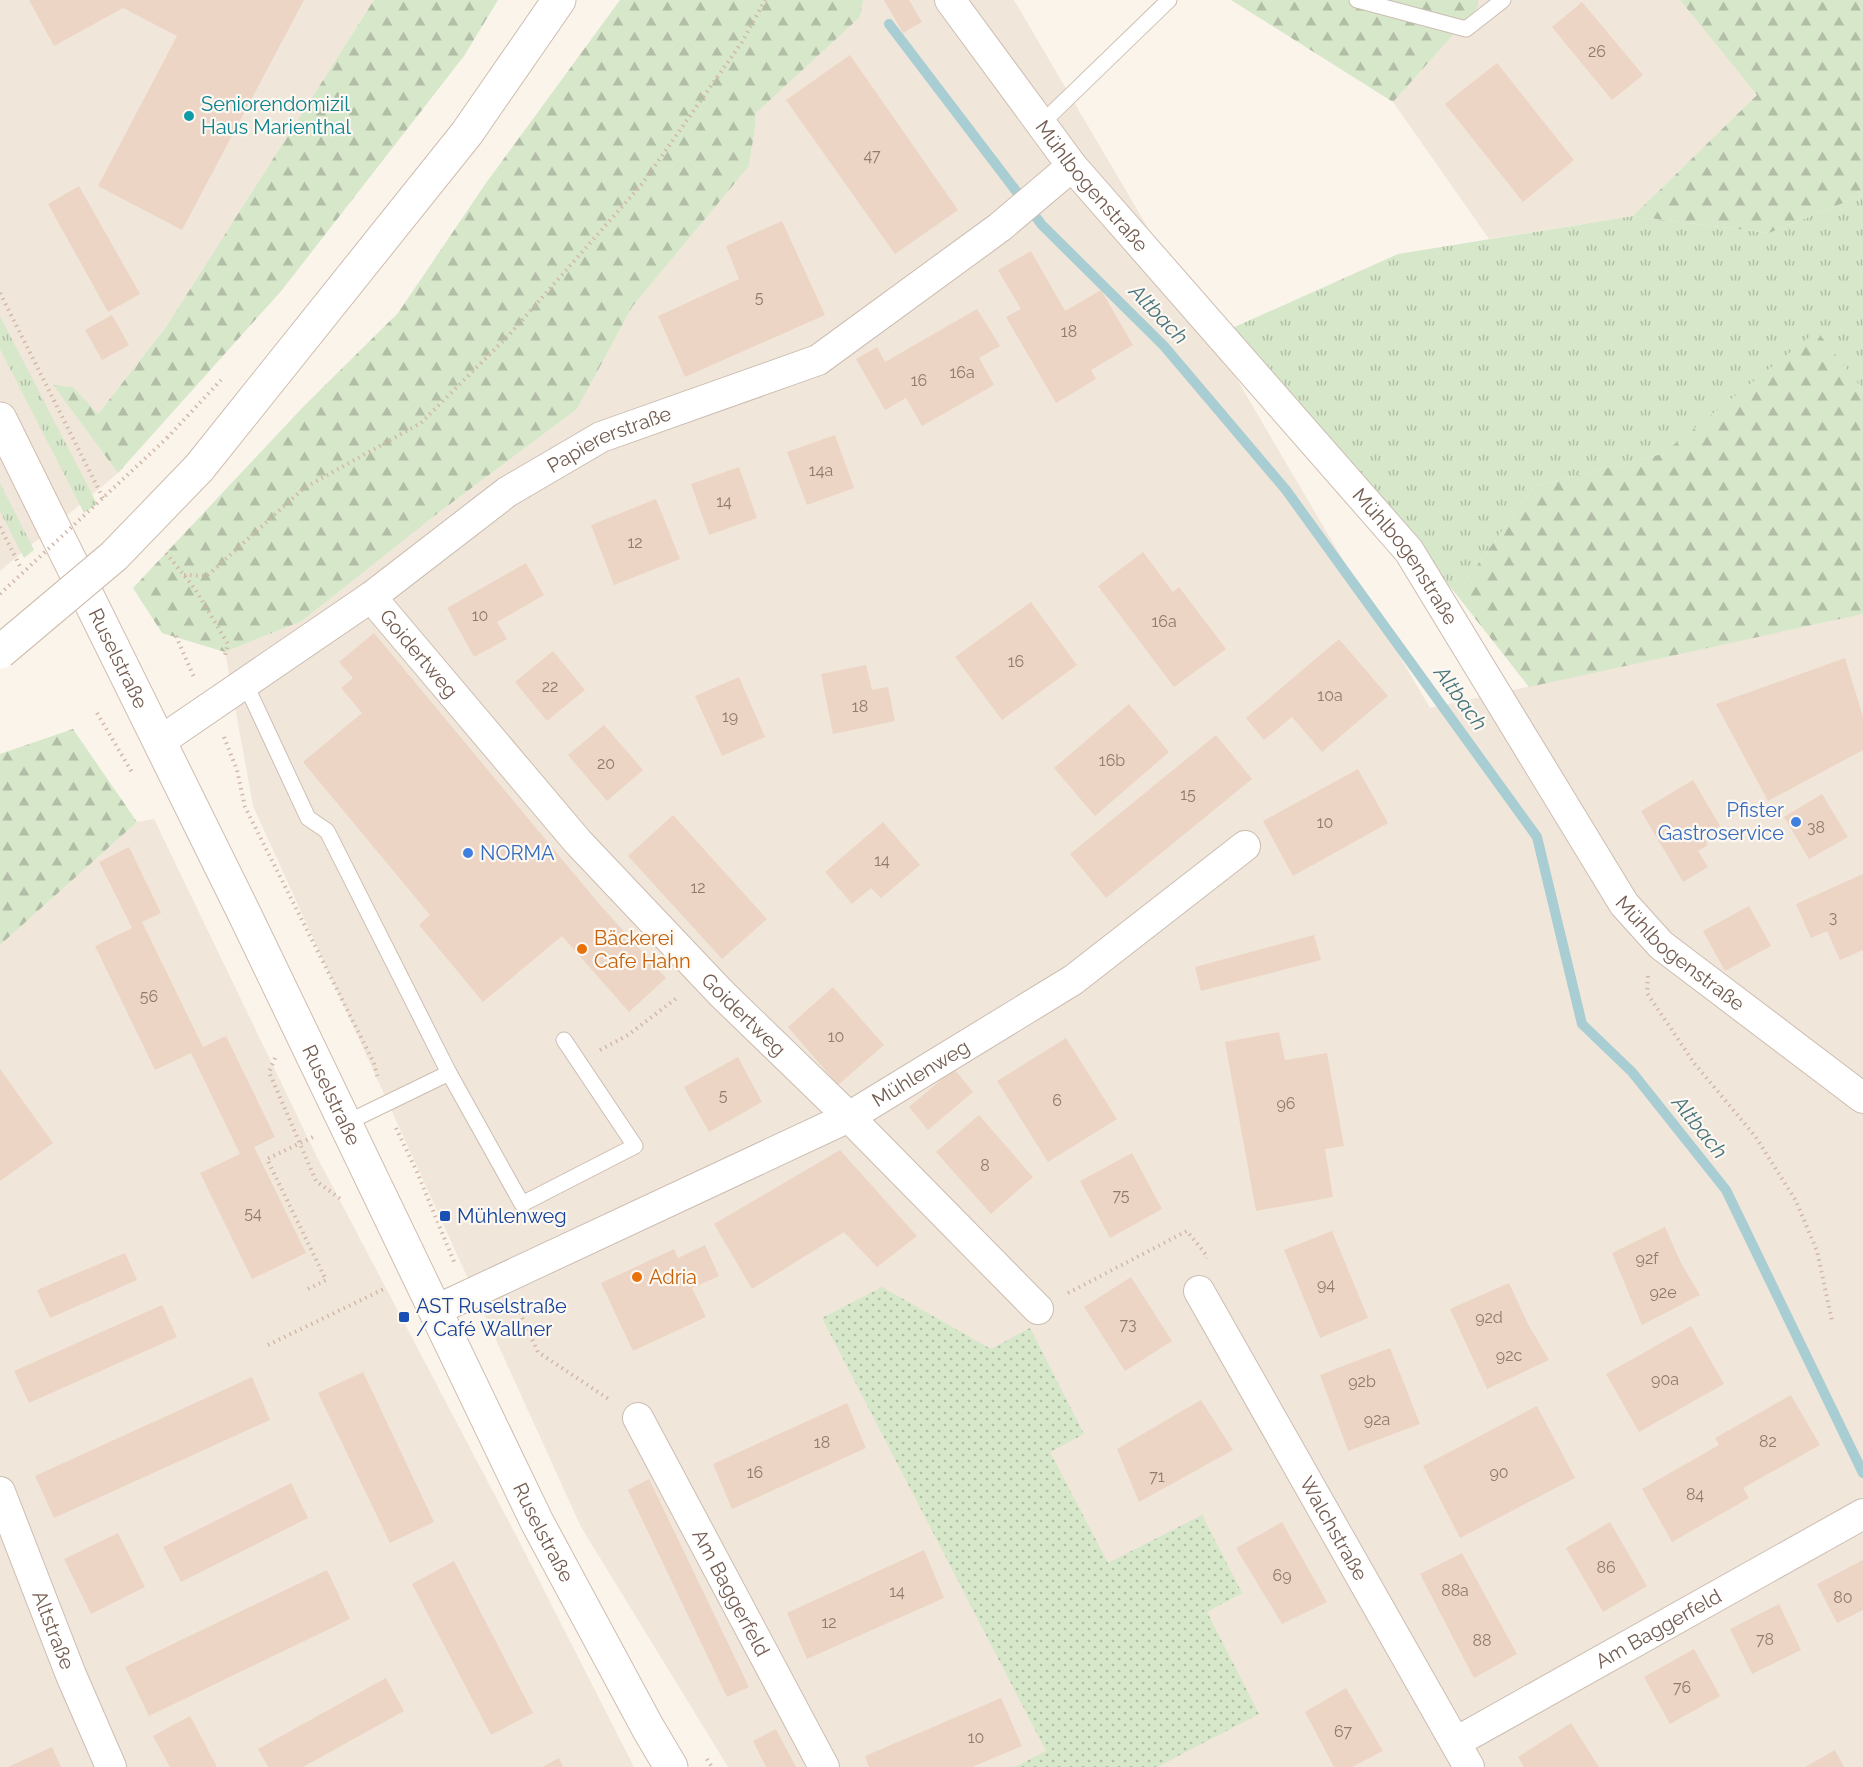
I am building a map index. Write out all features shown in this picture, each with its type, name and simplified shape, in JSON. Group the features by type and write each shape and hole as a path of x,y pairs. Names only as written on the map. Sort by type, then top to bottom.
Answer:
{"main road":[{"path":"0,652 114,556 199,468 467,134 559,0"},
{"name":"Ruselstraße","path":"0,419 245,915 537,1522 671,1767"}],"street":[{"name":"Mühlbogenstraße","path":"950,0 1072,166 1409,551 1624,904 1661,945 1863,1098"},
{"name":"Papiererstraße","path":"159,742 371,597 507,492 601,437 818,360 1000,227 1072,166"},
{"name":"Goidertweg","path":"371,597 579,842 721,993 849,1117 1038,1309"},
{"name":"Mühlenweg","path":"434,1311 849,1117 1073,980 1245,846"},
{"name":"Walchstraße","path":"1199,1291 1463,1754"},
{"name":"Am Baggerfeld","path":"638,1418 824,1767"},
{"name":"Altstraße","path":"0,1492 71,1675 111,1767"},
{"name":"Am Baggerfeld","path":"1463,1754 1859,1516"}],"lane":[{"path":"1042,123 1169,0"},
{"path":"1357,0 1466,29 1503,0"},
{"path":"245,683 308,818 327,831 449,1073 522,1204 635,1146 564,1040"},
{"path":"344,1124 449,1073"}],"path":[{"path":"184,575 207,576 304,488 422,423 510,334 642,184 742,42 765,0"},
{"path":"0,293 103,498"},
{"path":"0,594 168,438"},
{"path":"0,527 21,568"},
{"path":"164,552 195,589 228,644 211,707"},
{"path":"176,636 192,673"},
{"path":"224,736 237,770 245,807 374,1063 384,1104"},
{"path":"1650,933 1647,993 1694,1063 1755,1136 1796,1201 1817,1251 1832,1321"},
{"path":"578,1061 628,1035 667,1006"},
{"path":"308,1289 326,1280 267,1159 344,1124"},
{"path":"1038,1309 1187,1231 1207,1256 1199,1291"},
{"path":"268,1345 394,1284"},
{"path":"519,1310 538,1352 592,1388"}],"shaded area":[{"path":"0,0 374,0 166,327 97,415 73,387 53,385 118,473 0,571"},
{"path":"863,0 1014,0 1430,708 1863,614 1863,1767 728,1767 581,1527 253,806 225,652 302,621 438,513 577,409 632,307 749,166 755,114 860,17"},
{"path":"1478,0 1680,0 1757,95 1633,216 1489,239 1393,102 1478,7"},
{"path":"154,819 317,1157 519,1541 634,1767 0,1767 0,945 137,822"}],"green space":[{"path":"374,0 498,0 464,56 282,290 118,473 53,385 73,387 98,414 166,327"},
{"path":"620,0 863,0 860,17 755,114 749,166 632,307 577,409 438,513 302,621 225,652 162,633 133,588 304,406 398,313 486,183"},
{"path":"1231,0 1478,0 1478,7 1393,102"},
{"path":"1680,0 1863,0 1863,195 1769,233 1633,216 1757,95"},
{"path":"1863,195 1863,390 1817,332 1662,454 1535,486 1456,594 1230,329 1398,254 1633,216 1769,233"},
{"path":"0,316 97,504 84,513 0,349"},
{"path":"1817,331 1863,390 1863,614 1529,687 1456,594 1535,486 1662,454"},
{"path":"0,483 34,550 24,558 0,511"},
{"path":"73,729 137,822 0,945 0,754"},
{"path":"882,1287 991,1349 1030,1328 1084,1434 1050,1452 1108,1563 1202,1515 1242,1593 1207,1612 1259,1714 1157,1767 1015,1767 1046,1751 822,1318"}],"building":[{"name":"Seniorendomizil Haus Marienthal","path":"29,0 304,0 182,230 98,186 177,36 123,8 54,46"},
{"path":"884,0 909,0 922,22 903,33"},
{"path":"1582,2 1643,75 1612,100 1552,27"},
{"path":"850,55 958,210 895,254 786,100"},
{"path":"1497,63 1574,160 1523,202 1445,104"},
{"path":"79,186 140,294 108,312 48,204"},
{"path":"782,221 825,315 685,377 658,316 739,279 726,246"},
{"path":"1031,251 1065,311 1101,290 1133,345 1091,370 1096,379 1056,403 1006,317 1021,309 998,270"},
{"path":"977,309 1000,346 979,358 994,385 922,426 906,398 885,410 856,359 877,347 885,362"},
{"path":"112,315 129,345 102,360 85,330"},
{"path":"835,435 854,488 807,505 787,452"},
{"path":"739,467 757,518 709,535 691,484"},
{"path":"656,499 680,559 614,585 591,525"},
{"path":"1143,552 1173,592 1179,587 1226,649 1174,687 1098,586"},
{"path":"526,563 544,595 497,622 507,639 474,657 447,608"},
{"path":"1031,602 1077,665 1002,720 955,657"},
{"name":"NORMA","path":"374,633 600,905 666,978 629,1012 562,936 483,1002 419,925 430,915 303,762 362,713 341,688 353,678 339,662"},
{"path":"1339,639 1388,696 1322,752 1292,717 1264,740 1246,718"},
{"path":"553,651 585,690 547,721 515,682"},
{"path":"1845,658 1863,717 1863,750 1768,801 1716,704"},
{"path":"866,665 872,690 888,687 895,721 833,734 821,674"},
{"path":"739,677 765,737 722,756 695,696"},
{"path":"1129,704 1169,752 1095,816 1054,768"},
{"path":"604,725 643,770 607,801 568,755"},
{"path":"1216,735 1252,779 1106,898 1070,854"},
{"path":"1358,769 1388,823 1293,876 1263,821"},
{"path":"1693,780 1720,826 1703,836 1708,845 1698,851 1708,867 1683,882 1641,811"},
{"path":"1822,794 1848,837 1809,859 1784,817"},
{"path":"673,815 767,919 722,959 628,856"},
{"path":"883,822 920,865 881,898 871,888 852,904 825,872"},
{"path":"129,847 161,913 142,922 203,1047 226,1036 275,1137 254,1147 306,1253 252,1279 200,1173 240,1154 191,1053 155,1070 95,946 132,928 99,862"},
{"path":"1863,874 1863,950 1840,960 1827,931 1811,938 1796,904"},
{"path":"1749,906 1771,946 1725,971 1703,931"},
{"path":"1314,935 1321,960 1201,991 1195,967"},
{"path":"833,987 884,1045 838,1085 788,1027"},
{"path":"1279,1032 1285,1060 1327,1053 1344,1146 1325,1149 1333,1197 1256,1211 1225,1042"},
{"path":"1066,1038 1117,1119 1048,1162 997,1081"},
{"path":"738,1057 762,1102 709,1132 684,1087"},
{"path":"0,1069 53,1143 0,1181"},
{"path":"954,1069 973,1092 928,1130 909,1107"},
{"path":"979,1115 1033,1177 991,1214 936,1152"},
{"path":"840,1150 917,1236 877,1267 844,1232 752,1289 714,1224"},
{"path":"1132,1153 1162,1209 1110,1238 1080,1181"},
{"path":"1665,1227 1681,1263 1700,1295 1642,1325 1612,1253"},
{"path":"1332,1231 1368,1318 1320,1338 1284,1250"},
{"path":"705,1245 719,1276 692,1288 706,1317 633,1351 601,1283 674,1249 678,1258"},
{"path":"125,1253 137,1280 50,1318 37,1290"},
{"path":"1131,1277 1172,1341 1125,1371 1084,1307"},
{"path":"1509,1283 1528,1324 1549,1360 1487,1389 1450,1309"},
{"path":"162,1305 177,1337 29,1403 14,1371"},
{"path":"1691,1326 1724,1384 1639,1432 1606,1374"},
{"path":"1390,1348 1420,1424 1348,1451 1320,1375"},
{"path":"363,1372 434,1522 390,1543 318,1393"},
{"path":"252,1377 270,1420 54,1518 35,1476"},
{"path":"1791,1395 1820,1445 1743,1488 1749,1498 1672,1542 1642,1489 1719,1445 1715,1438"},
{"path":"1201,1400 1233,1450 1139,1502 1117,1449"},
{"path":"847,1403 866,1448 732,1509 713,1464"},
{"path":"1537,1406 1575,1478 1460,1538 1423,1466"},
{"path":"649,1479 749,1687 727,1697 628,1490"},
{"path":"291,1483 308,1518 181,1582 163,1547"},
{"path":"1282,1522 1327,1602 1282,1624 1236,1548"},
{"path":"1610,1522 1647,1586 1603,1612 1566,1548"},
{"path":"118,1533 145,1587 91,1614 64,1559"},
{"path":"924,1550 944,1598 807,1659 787,1613"},
{"path":"1462,1553 1517,1654 1474,1678 1420,1574"},
{"path":"1863,1560 1863,1610 1837,1623 1817,1584"},
{"path":"454,1561 533,1713 491,1735 412,1584"},
{"path":"327,1570 350,1619 149,1716 125,1667"},
{"path":"1779,1604 1801,1650 1752,1674 1730,1629"},
{"path":"1694,1649 1720,1696 1670,1724 1644,1677"},
{"path":"386,1678 404,1711 303,1767 268,1767 258,1749"},
{"path":"1346,1688 1383,1751 1352,1767 1334,1767 1305,1712"},
{"path":"1001,1698 1022,1746 972,1767 869,1767 865,1756"},
{"path":"190,1716 217,1767 170,1767 153,1736"},
{"path":"1571,1723 1599,1767 1524,1767 1518,1757"},
{"path":"776,1729 796,1767 766,1767 753,1741"},
{"path":"52,1747 61,1767 8,1767"},
{"path":"1835,1750 1844,1767 1805,1767"},
{"path":"559,1758 563,1767 542,1767"}],"waterway":[{"name":"Altbach","path":"889,24 1042,225 1164,346 1286,490 1537,837 1582,1024 1632,1072 1726,1190 1863,1473"}],"place":[{"name":"Seniorendomizil Haus Marienthal","path":"189,116"},
{"name":"Pfister Gastroservice","path":"1796,822"},
{"name":"NORMA","path":"468,853"},
{"name":"Bäckerei Cafe Hahn","path":"582,949"},
{"name":"Mühlenweg","path":"445,1216"},
{"name":"Adria","path":"637,1277"},
{"name":"AST Ruselstraße / Café Wallner","path":"404,1317"}]}
